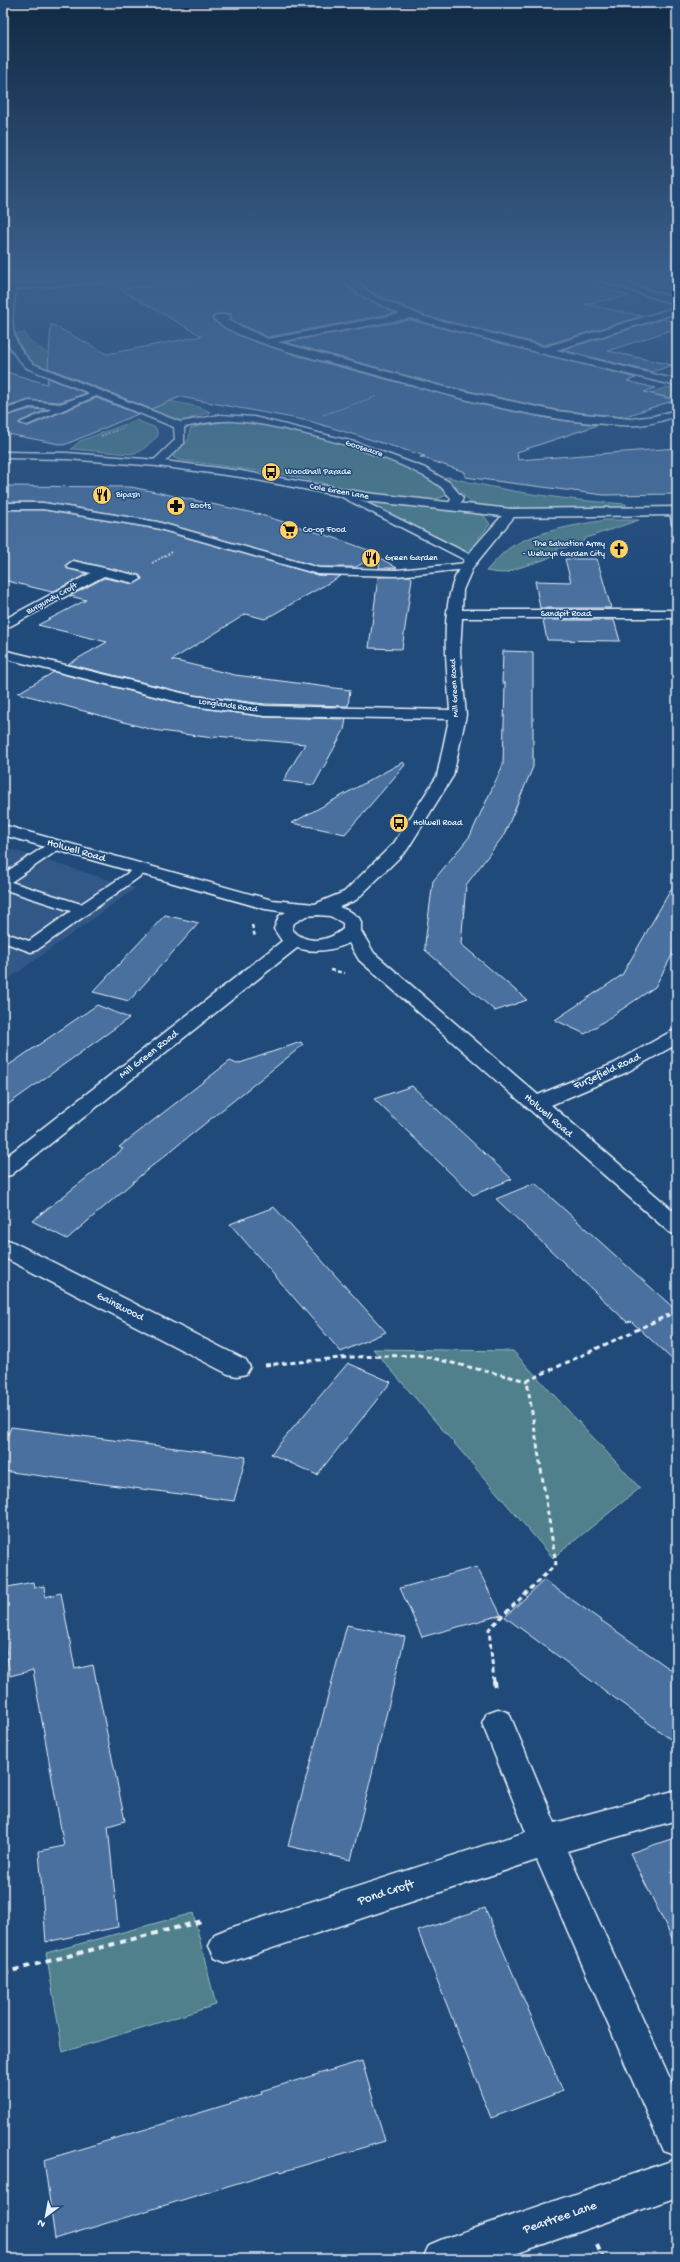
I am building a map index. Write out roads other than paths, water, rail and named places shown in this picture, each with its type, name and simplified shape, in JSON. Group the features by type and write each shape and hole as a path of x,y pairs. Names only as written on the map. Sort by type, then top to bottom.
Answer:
{"street":[{"path":"67,382 179,425 180,441 157,463"},
{"path":"408,382 528,409 600,421 641,422 677,413"},
{"name":"Gooseacre","path":"179,425 207,420 234,418 288,427 368,450 417,468 451,489 457,498 454,507"},
{"name":"Cole Green Lane","path":"3,455 67,456 157,463 241,474 340,493 397,502 511,513 676,511"},
{"name":"Mill Green Road","path":"3,1170 294,941 286,936 283,929 286,920 301,911 316,909 350,896 400,846 445,776 458,715 453,652 456,590 470,563 511,513"},
{"name":"Burgundy Croft","path":"73,565 134,579"},
{"name":"Burgundy Croft","path":"3,626 102,572"},
{"name":"Sandpit Road","path":"455,614 677,614"},
{"name":"Longlands Road","path":"3,654 194,701 265,711 458,715"},
{"name":"Holwell Road","path":"3,830 271,905 336,912 349,924 366,956 677,1227"},
{"path":"318,946 337,943 347,938 350,896"},
{"name":"Holwell Road","path":"294,941 366,956"},
{"name":"Furzefield Road","path":"535,1104 620,1068 677,1036"},
{"name":"Gainswood","path":"3,1247 237,1368"},
{"path":"498,1723 546,1840 677,2137"},
{"name":"Pond Croft","path":"227,1946 546,1840 677,1805"},
{"name":"Peartree Lane","path":"443,2259 677,2178"}],"lane":[{"path":"3,413 29,404 61,407 97,394"},
{"path":"24,423 58,411 61,407"},
{"path":"340,493 470,563"},
{"path":"3,506 43,506 157,525 318,571 397,573 470,563"},
{"path":"676,511 677,523"},
{"path":"3,881 56,845"},
{"path":"3,937 31,947 142,870"},
{"path":"3,884 83,910"}],"place":[{"name":"Woodhall Parade","path":"271,472"},
{"name":"Bipash","path":"102,495"},
{"name":"Boots","path":"176,506"},
{"name":"Co-op Food","path":"289,530"},
{"name":"The Salvation Army - Welwyn Garden City","path":"619,549"},
{"name":"Green Garden","path":"371,558"},
{"name":"Holwell Road","path":"399,823"}]}
